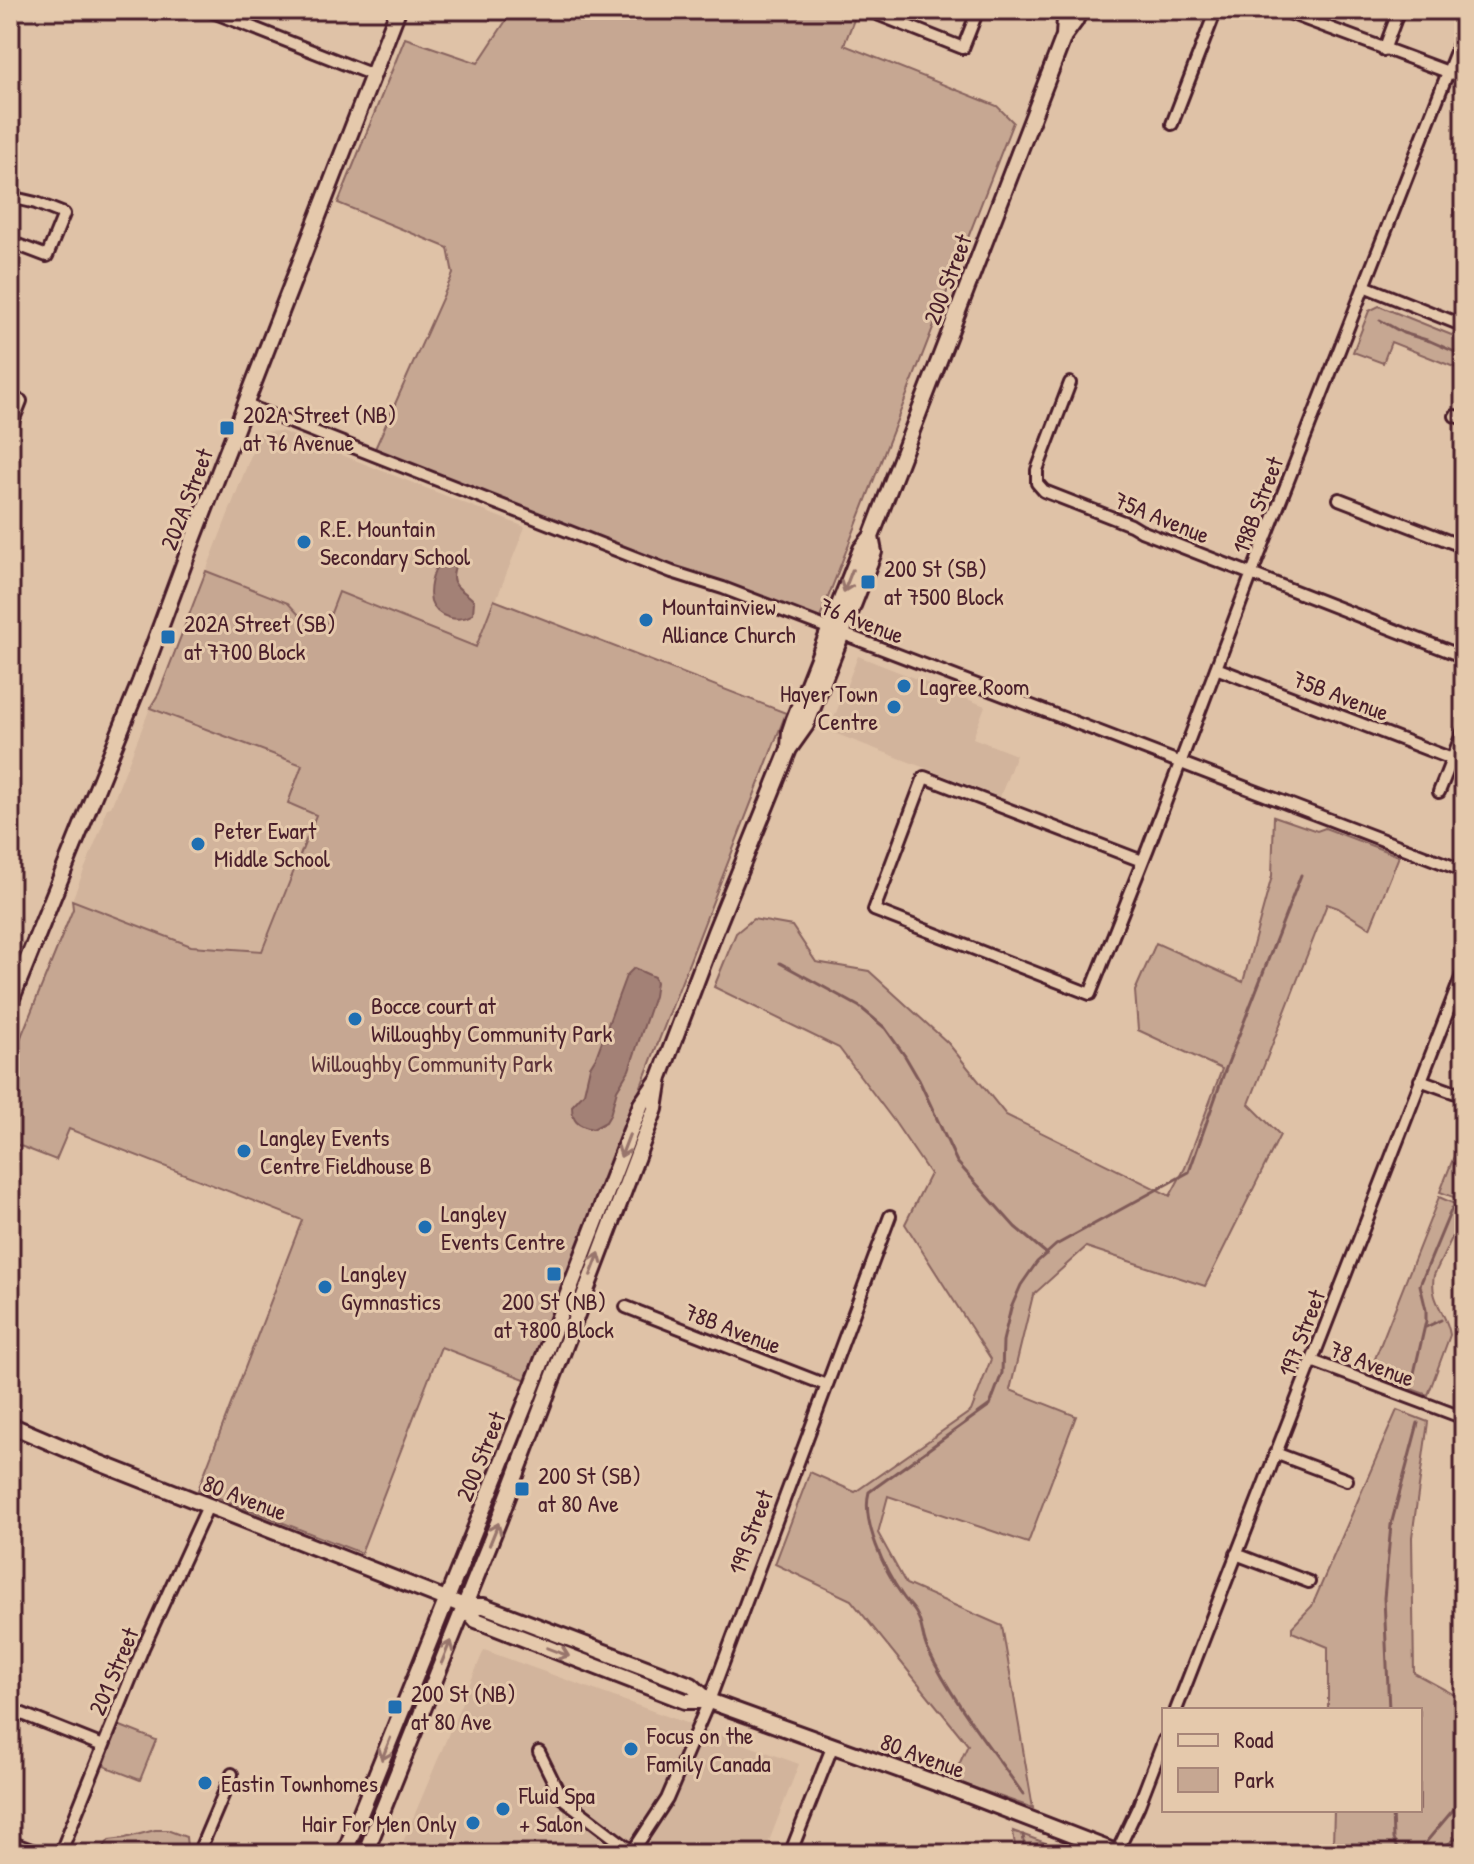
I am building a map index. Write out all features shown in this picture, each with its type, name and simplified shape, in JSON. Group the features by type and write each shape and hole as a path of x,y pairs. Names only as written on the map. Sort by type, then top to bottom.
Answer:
{"main road":[{"name":"202A Street","path":"10,1003 140,682 398,10"},
{"name":"200 Street","path":"1064,36 1067,10"},
{"name":"200 Street","path":"365,1854 499,1520 655,1109 660,1077 789,749 806,725 836,631 874,552 871,537 1064,36 1080,10"},
{"name":"200 Street","path":"344,1854 541,1366 641,1104 660,1077"},
{"name":"80 Avenue","path":"10,1425 208,1506 447,1598 464,1606 476,1620 685,1701 709,1701 985,1801 1117,1853"}],"street":[{"path":"208,10 373,75"},
{"path":"867,10 963,48 978,10"},
{"path":"1172,124 1216,10"},
{"path":"1281,10 1464,78"},
{"path":"1384,50 1399,10"},
{"name":"198B Street","path":"1142,861 924,777 874,910 1090,994 1142,861 1252,573 1464,31"},
{"path":"10,197 64,214 47,256 10,242"},
{"path":"1364,286 1464,326"},
{"name":"75A Avenue","path":"1070,383 1037,470 1036,479 1041,489 1464,657"},
{"path":"10,429 21,401"},
{"name":"76 Avenue","path":"246,405 672,572 723,588 1464,871"},
{"path":"1339,499 1464,547"},
{"name":"75B Avenue","path":"1216,668 1452,759"},
{"path":"1439,792 1464,729"},
{"name":"197 Street","path":"1177,1708 1464,970"},
{"path":"1420,1080 1464,1096"},
{"name":"199 Street","path":"632,1853 667,1799 709,1701 890,1216"},
{"name":"78B Avenue","path":"626,1307 826,1385"},
{"name":"78 Avenue","path":"1312,1361 1464,1418"},
{"path":"1275,1453 1347,1480"},
{"name":"201 Street","path":"60,1854 143,1648 208,1506"},
{"path":"1236,1554 1309,1582"},
{"path":"10,1709 103,1746"},
{"path":"790,1854 833,1745"},
{"path":"1117,1853 1162,1745"},
{"path":"539,1752 561,1797 632,1853"},
{"path":"198,1854 232,1774"},
{"path":"10,1842 42,1854"}],"shaded area":[{"path":"281,431 525,527 477,648 340,593 326,626 299,615 288,603 206,571 260,432"},
{"path":"448,560 455,564 455,584 474,601 473,614 467,617 449,618 438,612 431,601 436,567 438,563"},
{"name":"Hayer Town Centre","path":"858,656 985,706 973,738 1016,755 1000,797 829,731"},
{"path":"150,708 303,765 316,814 263,951 191,946 72,900"},
{"path":"634,968 654,977 654,996 610,1115 606,1122 593,1129 588,1128 576,1122 572,1106 584,1093 590,1067 626,976"},
{"path":"484,1650 799,1764 764,1854 398,1854"}],"green space":[{"path":"513,10 836,10 855,17 844,45 997,106 1013,122 820,618 675,568 374,451 453,274 448,248 338,203 405,38 478,63"},
{"path":"1379,306 1464,340 1464,371 1391,342 1383,363 1353,352 1369,311"},
{"name":"Willoughby Community Park","path":"206,571 288,603 299,615 326,626 339,592 476,647 494,600 786,713 527,1380 441,1347 361,1553 198,1490 302,1220 69,1129 56,1160 10,1142 10,1064 73,909 72,900 191,946 262,951 316,815 288,803 302,765 150,708 159,693"},
{"path":"1274,816 1317,831 1325,828 1399,856 1370,928 1327,904 1249,1104 1280,1135 1205,1286 1086,1247 1033,1295 1010,1390 1076,1416 1028,1543 888,1496 878,1533 906,1584 1002,1626 1033,1808 952,1780 968,1745 851,1600 775,1564 810,1472 855,1492 971,1411 991,1359 905,1224 930,1174 894,1121 839,1048 714,987 736,933 753,919 792,926 816,962 869,971 948,1043 1006,1115 1170,1196 1185,1168 1222,1069 1138,1030 1135,991 1156,943 1243,982 1272,876"},
{"path":"1464,1131 1464,1201 1440,1192"},
{"path":"1439,1197 1457,1205 1463,1212 1434,1275 1434,1293 1450,1335 1428,1395 1369,1374"},
{"path":"1397,1410 1428,1422 1412,1537 1414,1673 1464,1700 1464,1833 1432,1854 1338,1854 1333,1844 1334,1812 1422,1812 1422,1708 1328,1708 1328,1647 1292,1632 1292,1627 1312,1606"},
{"path":"118,1725 156,1740 140,1780 104,1766"},
{"path":"167,1830 186,1837 184,1854 99,1854 109,1840"},
{"path":"1013,1831 1075,1854 1016,1854"}],"waterway":[{"path":"1380,320 1403,333 1464,356"},
{"path":"1023,1794 972,1724 926,1646 916,1612 889,1573 876,1545 868,1517 869,1492 990,1405 1002,1373 1003,1341 1011,1308 1021,1285 1037,1262 1056,1245 1189,1172 1301,875"},
{"path":"780,963 860,1007 885,1028 919,1080 957,1162 1015,1227 1047,1254"},
{"path":"1458,1193 1464,1177"},
{"path":"1412,1382 1426,1321 1420,1285 1452,1208"},
{"path":"1426,1327 1441,1320"},
{"path":"1389,1708 1384,1598 1391,1525 1418,1423"},
{"path":"1416,1854 1464,1797"},
{"path":"1392,1812 1393,1839 1399,1854"},
{"path":"1023,1835 1026,1854"}],"place":[{"name":"202A Street (NB) at 76 Avenue","path":"227,428"},
{"name":"R.E. Mountain Secondary School","path":"304,542"},
{"name":"200 St (SB) at 7500 Block","path":"868,582"},
{"name":"Mountainview Alliance Church","path":"646,620"},
{"name":"202A Street (SB) at 7700 Block","path":"168,637"},
{"name":"Lagree Room","path":"904,686"},
{"name":"Hayer Town Centre","path":"894,707"},
{"name":"Peter Ewart Middle School","path":"198,844"},
{"name":"Bocce court at Willoughby Community Park","path":"355,1019"},
{"name":"Langley Events Centre Fieldhouse B","path":"244,1151"},
{"name":"Langley Events Centre","path":"425,1227"},
{"name":"200 St (NB) at 7800 Block","path":"554,1274"},
{"name":"Langley Gymnastics","path":"325,1287"},
{"name":"200 St (SB) at 80 Ave","path":"522,1489"},
{"name":"200 St (NB) at 80 Ave","path":"395,1707"},
{"name":"Focus on the Family Canada","path":"631,1749"},
{"name":"Eastin Townhomes","path":"205,1783"},
{"name":"Fluid Spa + Salon","path":"503,1809"},
{"name":"Hair For Men Only","path":"473,1823"}]}
